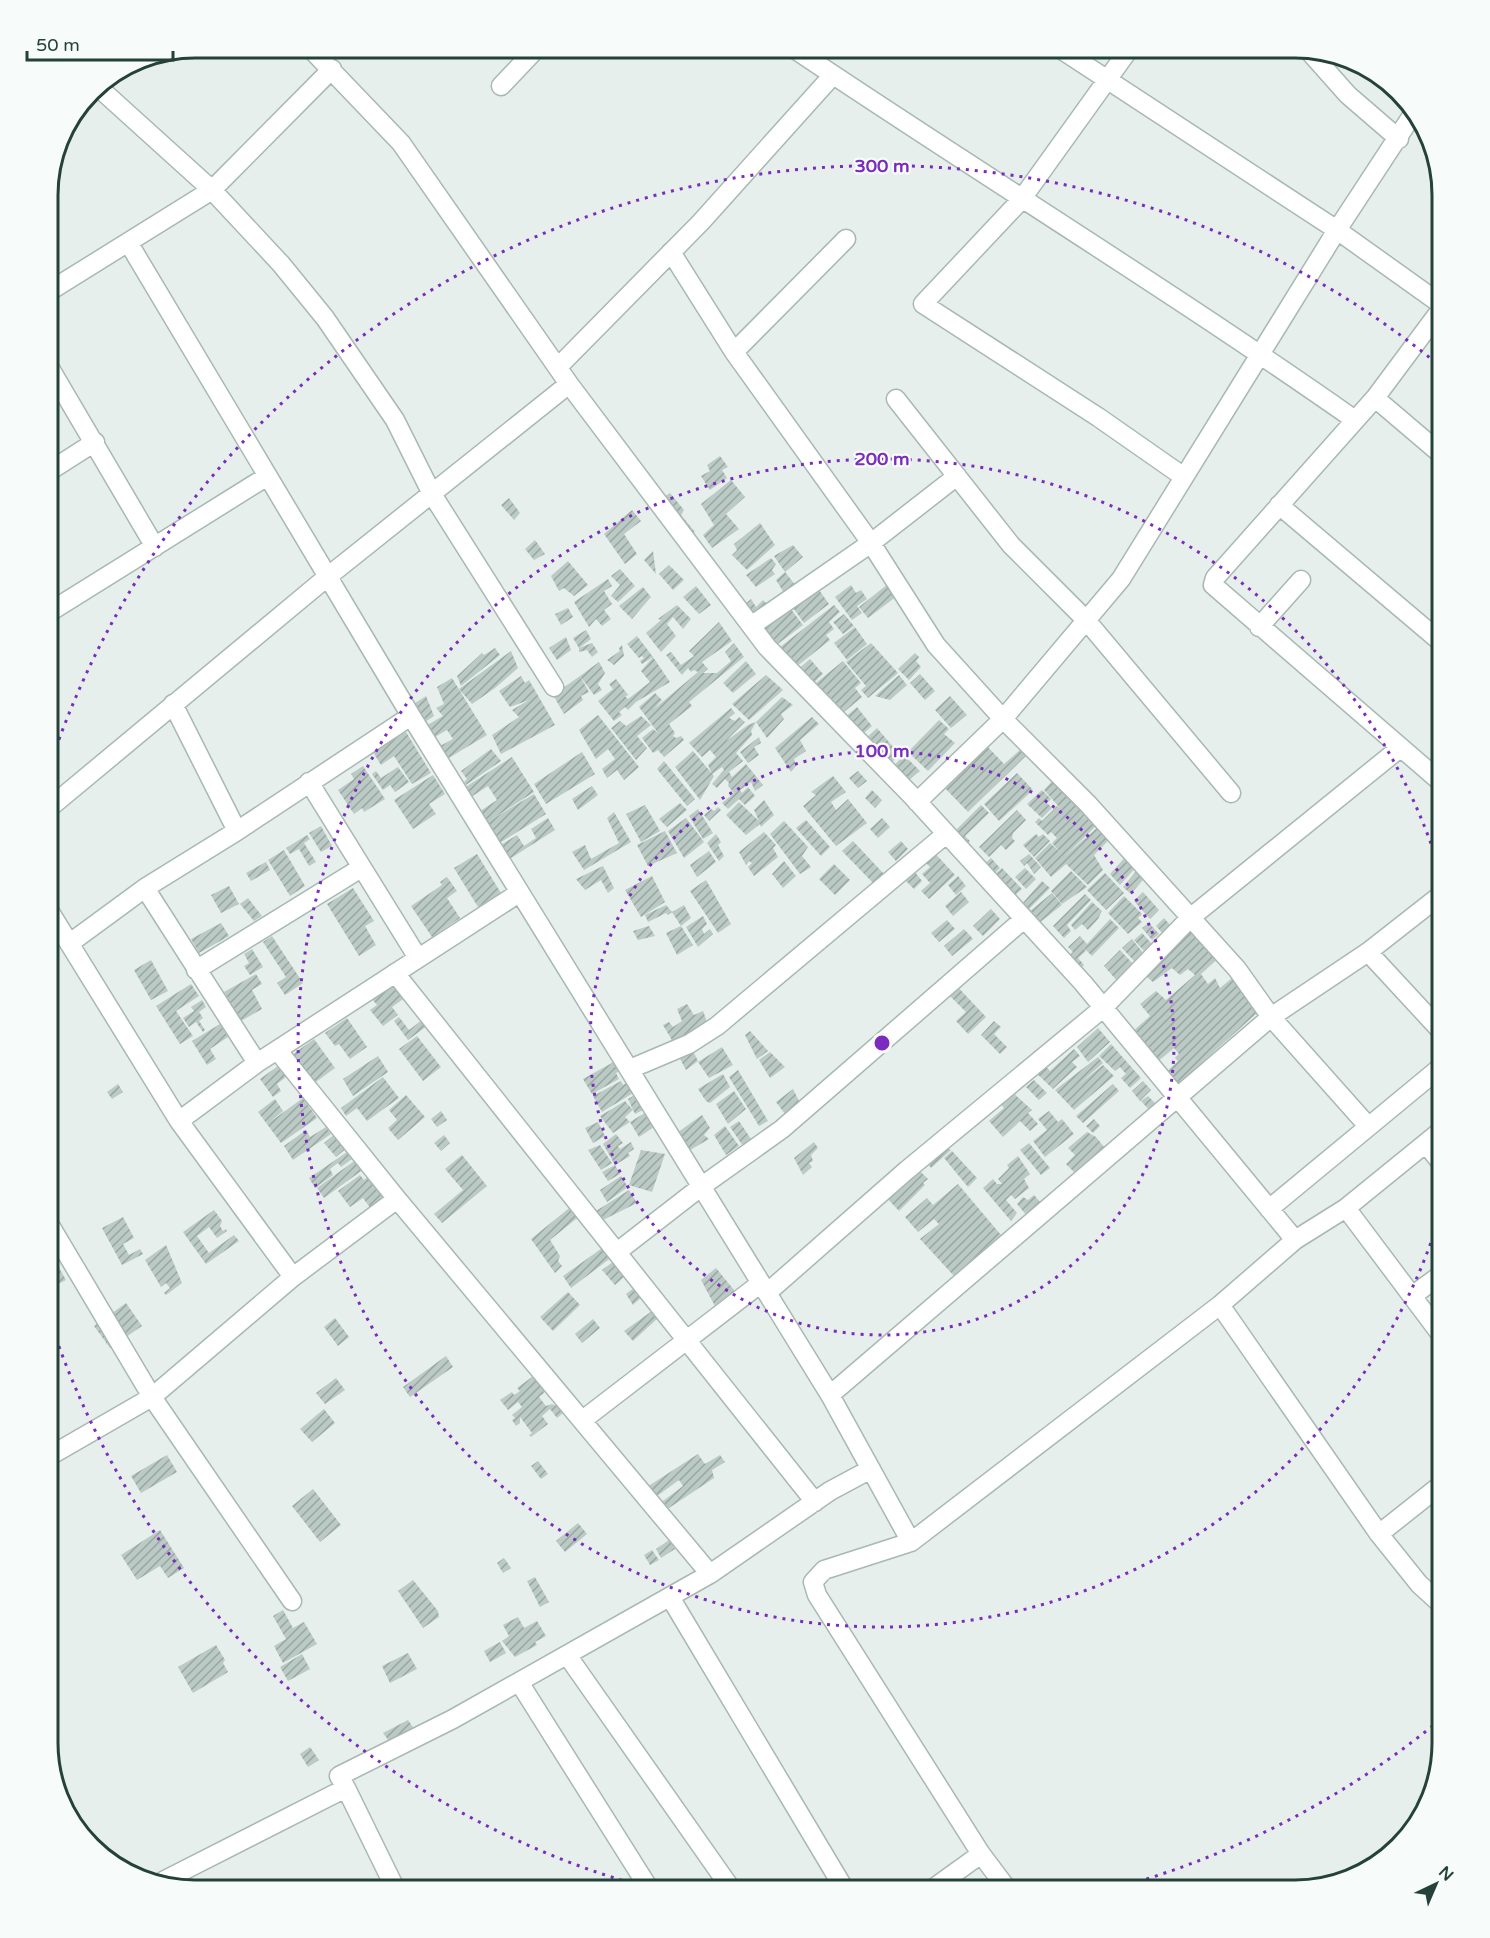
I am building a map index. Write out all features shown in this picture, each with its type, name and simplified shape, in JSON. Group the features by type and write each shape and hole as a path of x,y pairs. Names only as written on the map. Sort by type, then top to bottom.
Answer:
{"street":[{"path":"321,58 401,143 569,384 766,647 917,802 1024,919 1103,1008 1295,1240"},
{"path":"501,86 527,58"},
{"path":"820,59 833,75 1021,200 1261,354 1355,420"},
{"path":"1076,59 1337,230 1432,300"},
{"path":"1122,59 1021,200 923,304 1098,417 1184,477"},
{"path":"1318,61 1348,95 1399,139"},
{"path":"59,285 212,190 332,69"},
{"path":"558,366 671,252 833,75"},
{"path":"105,93 212,190 281,264 325,318 395,420 432,494 554,687"},
{"path":"917,802 1003,719 1121,579 1337,230 1409,122"},
{"path":"734,352 846,239"},
{"path":"128,242 326,578 830,1395 911,1542"},
{"path":"671,252 734,352 871,543 936,645 1003,719 1053,766 1237,969 1271,1017 1368,1126"},
{"path":"1432,321 1375,398 1215,578 1213,585 1432,775"},
{"path":"59,383 155,547"},
{"path":"59,800 326,578 569,384"},
{"path":"1375,398 1432,446"},
{"path":"896,399 1011,545 1086,620 1231,793"},
{"path":"59,465 95,442"},
{"path":"751,626 871,543 957,476"},
{"path":"59,606 266,477"},
{"path":"1279,505 1432,635"},
{"path":"1259,627 1302,580"},
{"path":"174,704 237,831"},
{"path":"70,943 145,888 237,831 411,716"},
{"path":"584,1419 688,1340 765,1288 1103,1008 1190,918 1400,748"},
{"path":"309,782 418,958"},
{"path":"630,1069 689,1044 717,1026 946,834"},
{"path":"196,970 361,868"},
{"path":"145,888 257,1063"},
{"path":"179,1121 257,1063 519,893"},
{"path":"830,1395 1271,1017 1368,952 1432,902"},
{"path":"617,1252 702,1186 782,1129 1024,919"},
{"path":"59,926 179,1121 293,1277"},
{"path":"1368,952 1432,1021"},
{"path":"395,973 815,1502"},
{"path":"278,1051 397,1199 584,1419 710,1574"},
{"path":"1269,1209 1432,1074"},
{"path":"1000,1880 981,1854 817,1595 813,1582 824,1570 911,1542 1220,1305 1295,1240 1346,1208 1432,1139"},
{"path":"1426,1144 1432,1152"},
{"path":"59,1451 152,1397 293,1277 397,1199"},
{"path":"1346,1208 1432,1323"},
{"path":"59,1241 152,1397 292,1601"},
{"path":"1412,1296 1432,1281"},
{"path":"1220,1305 1379,1534 1419,1584 1432,1596"},
{"path":"391,1880 339,1776 519,1682 710,1574 815,1502 871,1469"},
{"path":"1379,1534 1432,1492"},
{"path":"670,1597 838,1880"},
{"path":"567,1655 725,1880"},
{"path":"519,1682 644,1880"},
{"path":"171,1877 346,1788"},
{"path":"946,1880 981,1854"}],"building":[{"path":"720,456 728,467 722,470 727,478 710,490 701,476 710,471 707,465"},
{"path":"731,480 745,497 726,514 739,529 712,548 703,535 714,525 701,504"},
{"path":"670,493 684,510 681,515 695,532 686,539 657,502"},
{"path":"509,498 520,513 514,520 501,505"},
{"path":"632,510 641,521 624,534 637,554 625,564 604,534"},
{"path":"760,523 775,545 747,570 732,555 737,550 734,544"},
{"path":"535,540 545,554 534,560 525,549"},
{"path":"793,545 803,557 785,572 774,556"},
{"path":"653,551 656,574 644,560"},
{"path":"771,558 776,564 772,570 775,574 756,587 746,575"},
{"path":"568,561 588,585 574,596 564,588 559,591 551,576"},
{"path":"669,565 684,580 673,590 659,574"},
{"path":"620,569 635,586 618,602 611,596 620,585 611,576"},
{"path":"785,572 796,586 784,593 776,580"},
{"path":"608,579 612,586 604,591 612,604 604,610 611,619 602,626 596,619 589,627 574,602"},
{"path":"888,584 897,596 868,618 859,607"},
{"path":"851,585 856,593 861,590 867,599 857,606 862,613 852,620 835,597"},
{"path":"696,586 711,605 699,614 683,597"},
{"path":"643,587 651,597 632,619 619,606"},
{"path":"817,587 829,604 804,623 791,605"},
{"path":"751,599 756,607 763,600 768,605 752,618 744,605"},
{"path":"787,604 803,625 771,649 755,627"},
{"path":"677,605 691,619 683,629 673,617 667,624 676,636 661,652 646,633 661,620 658,619"},
{"path":"834,605 840,612 829,622 834,629 826,635 830,640 791,671 775,651"},
{"path":"568,608 573,617 561,625 555,614"},
{"path":"844,614 854,626 843,634 833,622"},
{"path":"719,622 732,641 702,662 708,669 703,673 717,673 731,661 725,652 734,643 744,657 689,702 692,706 669,724 675,733 673,736 676,738 681,736 684,740 664,757 658,750 653,753 642,738 653,729 658,733 639,707 655,693 662,700 654,709 698,672 694,670 691,672 688,668 682,675 666,655 671,652 681,665 694,656 689,651"},
{"path":"855,627 867,644 847,660 834,643"},
{"path":"586,630 591,639 579,648 573,638"},
{"path":"637,636 653,657 642,664 640,661 644,658 642,656 639,658 627,644"},
{"path":"566,637 571,650 557,660 549,648"},
{"path":"592,643 598,652 592,657 587,650 579,652 579,648"},
{"path":"871,643 898,673 868,698 861,690 866,686 846,662"},
{"path":"622,645 624,656 614,665 607,660 620,651 619,648"},
{"path":"495,648 500,655 461,686 457,676 482,653 484,655"},
{"path":"511,651 518,668 472,704 459,689"},
{"path":"915,653 919,657 916,661 921,667 909,680 898,669"},
{"path":"653,657 670,682 636,702 628,710 625,707 619,712 622,715 614,721 598,701 613,689 609,684 616,679 628,695 625,696 628,699 650,682 641,671"},
{"path":"810,659 823,674 808,688 795,672"},
{"path":"746,661 756,674 733,693 723,683"},
{"path":"843,661 861,683 855,688 862,697 837,718 811,687"},
{"path":"599,662 605,673 598,684 602,690 594,695 580,676"},
{"path":"920,674 935,691 925,700 910,683"},
{"path":"766,675 783,690 749,720 732,704"},
{"path":"899,675 907,685 890,700 875,696"},
{"path":"521,676 525,683 529,680 555,725 501,754 492,735 519,717 512,710 529,700 510,707 499,691"},
{"path":"580,676 589,692 581,696 583,700 564,714 553,695"},
{"path":"452,678 487,735 447,759 438,747 453,739 447,730 433,738 424,727 443,716 436,708 444,704 437,687"},
{"path":"426,696 434,716 422,724 409,707"},
{"path":"950,696 967,715 951,728 935,710"},
{"path":"782,697 793,705 781,714 784,719 767,738 756,722"},
{"path":"857,707 872,726 864,733 865,735 843,719"},
{"path":"731,708 735,713 729,718 735,721 739,717 745,722 726,741 756,722 751,731 752,735 736,753 743,761 729,772 732,777 746,764 763,785 755,791 751,782 740,790 742,793 748,787 755,796 745,805 739,799 728,809 722,803 734,793 728,786 729,783 725,779 717,788 712,784 724,770 722,767 712,774 708,765 716,757 710,750 702,757 689,743"},
{"path":"598,715 639,767 624,780 617,770 607,778 602,769 615,759 608,749 596,759 579,730"},
{"path":"641,716 651,725 637,736 647,748 636,760 611,728 620,721 626,726"},
{"path":"812,717 819,724 800,740 806,751 794,759 796,766 791,772 775,748"},
{"path":"939,720 949,729 944,734 955,743 928,771 908,752"},
{"path":"877,728 900,755 886,767 863,741"},
{"path":"406,732 431,773 412,784 394,756 381,765 373,752"},
{"path":"759,737 761,743 754,747 759,755 748,763 740,752"},
{"path":"983,742 1004,764 1021,749 1027,755 968,812 940,783"},
{"path":"491,749 501,761 466,785 464,782 467,779 461,771"},
{"path":"693,751 714,776 700,800 675,767"},
{"path":"582,752 595,774 546,804 534,784"},
{"path":"904,755 920,771 903,785 889,771"},
{"path":"512,757 534,792 489,821 534,794 546,814 495,846 474,815 497,800 488,786 468,799 461,790"},
{"path":"664,761 695,799 687,806 657,769"},
{"path":"363,766 385,799 364,812 362,808 354,814 338,790 354,779 351,774"},
{"path":"398,767 409,782 395,792 390,785 383,790 372,774 376,771 381,778"},
{"path":"858,771 867,781 858,788 849,778"},
{"path":"1017,773 1033,790 999,821 984,804"},
{"path":"433,775 445,794 429,804 436,814 413,829 394,800"},
{"path":"833,776 846,792 831,802 836,810 848,799 867,823 836,846 803,806 816,795 811,792"},
{"path":"1056,777 1091,809 1080,820 1087,814 1098,824 1064,857 1099,826 1111,838 1094,855 1103,870 1088,885 1066,864 1051,877 1035,858 1050,843 1060,852 1052,843 1057,838 1051,832 1048,835 1035,822 1039,818 1042,821 1057,806 1060,808 1044,790"},
{"path":"592,786 598,795 578,810 572,799"},
{"path":"872,790 882,800 875,808 865,798"},
{"path":"1042,790 1051,799 1047,803 1052,808 1042,818 1027,804"},
{"path":"764,800 774,815 761,827 760,824 746,835 726,815 739,802 759,821 754,810"},
{"path":"680,803 687,810 667,827 659,819"},
{"path":"645,805 660,831 641,842 626,814"},
{"path":"981,805 989,813 965,836 970,841 962,849 950,836"},
{"path":"718,807 721,810 709,821 704,815"},
{"path":"698,809 713,833 703,839 689,816"},
{"path":"1017,810 1026,820 1013,833 1012,838 1015,841 1006,850 1001,845 989,857 979,847"},
{"path":"614,812 631,842 584,870 572,852 585,845 591,859 619,843 607,818"},
{"path":"548,818 555,830 508,860 499,846 517,835 524,846 536,838 531,829"},
{"path":"686,818 704,842 684,858 668,831"},
{"path":"882,818 890,827 878,838 870,829"},
{"path":"806,820 830,847 821,856 796,828"},
{"path":"784,821 808,847 802,856 811,867 800,874 770,834"},
{"path":"321,826 332,846 321,852 309,833"},
{"path":"665,831 677,853 648,866 637,845"},
{"path":"764,832 776,845 773,848 778,857 754,876 748,867 752,863 749,861 746,865 739,852"},
{"path":"716,834 721,842 718,845 724,856 719,861 707,843"},
{"path":"1036,834 1039,837 1043,834 1050,841 1034,857 1023,845"},
{"path":"307,835 310,839 304,843 316,862 309,866 299,849 290,854 286,848"},
{"path":"853,841 884,874 874,884 842,851"},
{"path":"901,841 908,849 896,861 888,852"},
{"path":"931,849 955,875 929,899 921,891 930,883 922,874 930,867 921,858"},
{"path":"284,850 305,886 290,896 268,860"},
{"path":"709,851 716,862 697,877 690,865"},
{"path":"1129,853 1139,864 1120,885 1110,874"},
{"path":"477,854 501,893 478,907 454,868"},
{"path":"1029,854 1041,867 1034,874 1027,863 1024,866 1020,861"},
{"path":"991,858 1000,868 991,877 981,867"},
{"path":"784,861 796,876 783,888 772,874"},
{"path":"266,862 270,870 251,881 246,873"},
{"path":"834,864 850,880 835,895 819,879"},
{"path":"1141,865 1148,874 1131,894 1123,887"},
{"path":"603,866 614,888 608,893 601,880 585,890 576,879"},
{"path":"1002,868 1022,889 1011,899 991,878"},
{"path":"1025,868 1036,879 1026,889 1015,877"},
{"path":"914,871 922,881 914,889 904,879"},
{"path":"1071,871 1087,887 1062,904 1051,891"},
{"path":"1105,873 1124,893 1106,910 1087,890"},
{"path":"652,876 665,902 641,917 625,890"},
{"path":"958,876 966,886 956,895 948,885"},
{"path":"447,877 457,891 447,898 460,918 432,937 411,906 442,885 440,882"},
{"path":"706,880 731,924 718,933 690,891"},
{"path":"1042,881 1050,888 1028,910 1021,905"},
{"path":"229,886 239,904 221,913 211,895"},
{"path":"353,888 374,921 365,926 376,945 359,956 327,904"},
{"path":"961,892 969,902 953,916 945,906"},
{"path":"1143,892 1159,910 1150,919 1134,901"},
{"path":"1052,893 1062,905 1034,927 1024,916"},
{"path":"1085,894 1091,900 1067,925 1071,931 1064,938 1053,926"},
{"path":"1124,896 1142,914 1138,918 1142,922 1128,934 1108,913"},
{"path":"248,898 262,916 254,921 240,904"},
{"path":"1092,902 1102,911 1098,919 1088,930 1082,924 1075,930 1071,925"},
{"path":"666,905 672,912 648,922 645,915"},
{"path":"684,905 691,918 681,926 672,912"},
{"path":"991,909 1000,919 983,936 973,926"},
{"path":"703,916 707,924 702,929 704,934 710,929 713,934 698,947 686,927"},
{"path":"1164,918 1171,926 1163,934 1156,926"},
{"path":"1110,919 1119,928 1092,956 1083,947 1086,951 1078,958 1084,965 1077,972 1064,960 1073,952 1068,947 1080,936 1087,944"},
{"path":"947,920 955,929 939,942 931,933"},
{"path":"221,923 229,936 199,953 191,939"},
{"path":"1149,923 1159,934 1152,940 1142,928"},
{"path":"649,926 655,936 638,940 633,931"},
{"path":"681,926 693,945 677,955 666,933"},
{"path":"1191,927 1221,956 1201,974 1208,984 1215,978 1220,988 1232,978 1258,1012 1176,1086 1164,1074 1178,1061 1175,1058 1179,1054 1174,1048 1156,1063 1131,1033 1150,1016 1140,1004 1156,991 1166,1000 1195,975 1188,969 1180,975 1172,968 1153,982 1142,973"},
{"path":"964,929 973,939 952,956 944,946"},
{"path":"1142,933 1152,944 1144,951 1134,940"},
{"path":"272,936 303,983 285,995 277,983 286,977 263,942"},
{"path":"1132,939 1144,954 1135,962 1122,948"},
{"path":"252,949 263,967 250,975 244,966 249,963 244,954"},
{"path":"1120,950 1135,966 1119,983 1104,966"},
{"path":"151,960 168,991 151,1000 134,970"},
{"path":"256,974 262,984 252,990 262,1009 241,1021 224,992"},
{"path":"394,982 406,997 392,1007 398,1015 383,1026 370,1010 377,1005 372,999"},
{"path":"954,983 986,1017 968,1034 956,1021 966,1012 945,991"},
{"path":"191,984 199,996 176,1011 193,1036 180,1044 156,1006"},
{"path":"202,1000 206,1007 199,1012 203,1018 199,1021 205,1030 203,1032 196,1022 189,1027 183,1018 194,1011 191,1007"},
{"path":"687,1004 694,1015 703,1011 710,1030 676,1047 663,1025 669,1022 673,1027 682,1021 677,1009"},
{"path":"399,1017 409,1030 422,1020 427,1026 408,1040 394,1021"},
{"path":"347,1018 367,1047 350,1059 339,1044 335,1046 325,1033"},
{"path":"994,1021 1001,1027 994,1034 1007,1047 1000,1054 981,1035"},
{"path":"220,1024 228,1037 210,1049 216,1059 207,1065 192,1041"},
{"path":"1098,1028 1110,1042 1088,1062 1077,1047"},
{"path":"750,1031 768,1051 757,1059 745,1035"},
{"path":"417,1036 441,1067 423,1081 399,1049"},
{"path":"314,1039 335,1068 313,1084 292,1055"},
{"path":"1111,1044 1141,1078 1130,1088 1121,1078 1126,1074 1120,1067 1115,1071 1099,1056"},
{"path":"722,1047 733,1065 709,1078 698,1062"},
{"path":"692,1049 698,1061 686,1070 679,1057"},
{"path":"1074,1049 1080,1056 1072,1062 1077,1067 1053,1089 1033,1070 1042,1062 1050,1071"},
{"path":"770,1052 785,1067 770,1078 759,1060"},
{"path":"378,1056 388,1072 353,1096 343,1079"},
{"path":"1098,1057 1103,1063 1078,1085 1103,1065 1114,1076 1074,1110 1055,1090"},
{"path":"619,1059 625,1068 616,1073 619,1079 592,1094 583,1079"},
{"path":"278,1066 286,1077 277,1084 281,1091 273,1097 260,1079"},
{"path":"738,1070 768,1121 759,1126 729,1077"},
{"path":"723,1074 730,1087 710,1103 706,1101 698,1089"},
{"path":"383,1077 399,1098 367,1121 357,1108 346,1116 341,1108"},
{"path":"633,1079 638,1090 602,1112 593,1096 621,1081 623,1085"},
{"path":"1034,1080 1047,1093 1039,1100 1026,1087"},
{"path":"1143,1081 1151,1090 1140,1101 1132,1091"},
{"path":"118,1084 123,1092 112,1099 107,1092"},
{"path":"1113,1084 1119,1091 1083,1123 1076,1116"},
{"path":"793,1089 800,1103 785,1114 776,1102"},
{"path":"1009,1089 1032,1110 1028,1113 1038,1124 1030,1131 1020,1121 1003,1137 989,1121 1004,1108 997,1100"},
{"path":"734,1091 746,1109 728,1124 716,1104"},
{"path":"638,1093 647,1108 635,1114 628,1099"},
{"path":"406,1095 425,1117 398,1140 388,1128 397,1120 389,1110"},
{"path":"1148,1096 1157,1105 1150,1111 1141,1101"},
{"path":"303,1098 317,1118 281,1143 258,1112 275,1099 283,1111 270,1122"},
{"path":"625,1101 633,1110 625,1117 630,1122 613,1133 600,1116"},
{"path":"441,1111 447,1120 437,1127 431,1119"},
{"path":"648,1111 657,1125 639,1137 630,1122"},
{"path":"1049,1111 1058,1122 1062,1119 1074,1134 1045,1157 1033,1141 1047,1130 1038,1119"},
{"path":"702,1115 710,1128 704,1135 709,1139 685,1153 674,1135"},
{"path":"1094,1119 1100,1126 1093,1133 1086,1126"},
{"path":"739,1121 751,1139 743,1146 730,1127"},
{"path":"598,1122 605,1136 593,1143 585,1128"},
{"path":"725,1126 739,1146 726,1155 714,1135"},
{"path":"326,1127 331,1134 293,1160 284,1146 306,1130 310,1137"},
{"path":"1087,1132 1096,1137 1108,1152 1079,1177 1066,1164 1075,1155 1068,1148"},
{"path":"335,1134 347,1148 336,1157 324,1143"},
{"path":"616,1134 623,1143 618,1146 620,1149 631,1142 634,1149 628,1153 630,1156 615,1165 603,1144"},
{"path":"444,1135 450,1143 441,1151 434,1143"},
{"path":"814,1142 818,1148 811,1155 813,1161 809,1163 812,1167 803,1175 794,1158"},
{"path":"1029,1143 1050,1168 1041,1175 1020,1150"},
{"path":"944,1144 951,1150 931,1168 926,1161"},
{"path":"600,1145 612,1163 601,1170 588,1150"},
{"path":"641,1150 665,1154 652,1192 629,1185"},
{"path":"952,1151 977,1178 968,1187 944,1158"},
{"path":"347,1152 352,1159 341,1167 338,1163 330,1169 333,1175 315,1188 309,1178"},
{"path":"462,1155 487,1186 442,1223 434,1214 463,1190 445,1169"},
{"path":"1018,1156 1030,1174 1024,1179 1029,1188 1015,1199 1011,1195 1006,1200 1017,1213 1011,1221 983,1188 993,1179 997,1184 1002,1184 998,1179 1009,1168 1007,1165"},
{"path":"357,1159 364,1169 324,1198 317,1188"},
{"path":"615,1165 620,1174 608,1181 602,1172"},
{"path":"917,1168 928,1179 923,1183 925,1185 899,1211 884,1195"},
{"path":"360,1175 364,1180 370,1175 387,1197 371,1209 363,1198 350,1207 338,1191"},
{"path":"621,1176 628,1187 607,1202 600,1190"},
{"path":"958,1184 1001,1235 954,1276 920,1239 939,1224 934,1219 918,1232 905,1217 927,1198 933,1205"},
{"path":"629,1190 637,1203 603,1220 596,1211"},
{"path":"1034,1195 1041,1203 1027,1216 1017,1204 1023,1197 1028,1200"},
{"path":"573,1205 581,1215 550,1240 560,1256 558,1261 562,1266 555,1273 531,1239"},
{"path":"214,1210 222,1221 220,1226 223,1231 226,1229 227,1231 217,1238 209,1227 197,1236 209,1253 234,1235 239,1241 206,1264 183,1232"},
{"path":"123,1217 134,1238 123,1244 129,1255 140,1249 143,1254 122,1265 102,1228"},
{"path":"166,1245 182,1283 166,1295 164,1293 170,1288 166,1283 161,1287 145,1260"},
{"path":"605,1246 612,1257 571,1288 563,1276"},
{"path":"613,1262 626,1275 615,1285 602,1270"},
{"path":"59,1268 66,1280 59,1284"},
{"path":"716,1268 734,1290 730,1300 715,1306 701,1280"},
{"path":"635,1287 643,1296 633,1305 626,1294"},
{"path":"568,1292 580,1305 553,1331 540,1317"},
{"path":"126,1303 142,1326 110,1348 94,1326"},
{"path":"652,1311 658,1318 633,1341 624,1331"},
{"path":"335,1318 349,1337 338,1346 324,1327"},
{"path":"593,1319 600,1328 582,1343 575,1334"},
{"path":"446,1356 453,1367 410,1397 403,1387"},
{"path":"532,1377 542,1383 544,1393 539,1397 546,1406 552,1404 562,1408 563,1413 557,1418 550,1409 542,1416 548,1424 531,1437 529,1435 532,1433 520,1417 520,1423 516,1426 512,1420 515,1418 512,1415 522,1407 518,1402 508,1410 500,1400 512,1392 514,1395 520,1391 517,1388"},
{"path":"336,1378 345,1390 325,1404 316,1393"},
{"path":"324,1409 335,1423 312,1442 300,1429"},
{"path":"698,1454 705,1464 720,1455 725,1462 712,1470 714,1478 666,1510 659,1504 683,1486 679,1480 653,1499 647,1487"},
{"path":"167,1455 177,1472 141,1493 131,1476"},
{"path":"538,1461 548,1474 541,1479 531,1466"},
{"path":"313,1489 341,1525 320,1542 292,1506"},
{"path":"578,1523 587,1534 565,1552 556,1541"},
{"path":"160,1530 184,1568 168,1578 160,1566 137,1580 121,1555"},
{"path":"669,1540 675,1549 661,1558 656,1549"},
{"path":"652,1550 659,1560 650,1565 644,1555"},
{"path":"504,1558 511,1568 503,1573 497,1563"},
{"path":"535,1577 549,1602 540,1607 527,1581"},
{"path":"413,1580 438,1611 439,1617 423,1628 398,1591"},
{"path":"283,1610 293,1628 304,1622 317,1644 283,1663 274,1646 286,1639 273,1616"},
{"path":"518,1617 524,1628 537,1621 546,1636 535,1642 537,1645 515,1657 502,1641 509,1636 503,1625"},
{"path":"500,1642 506,1653 490,1662 484,1651"},
{"path":"216,1645 225,1660 223,1663 228,1672 193,1693 178,1667"},
{"path":"408,1653 417,1669 390,1683 382,1666"},
{"path":"302,1654 310,1669 288,1681 280,1667"},
{"path":"408,1720 417,1733 392,1745 383,1733"},
{"path":"310,1747 319,1760 308,1767 300,1754"}]}
